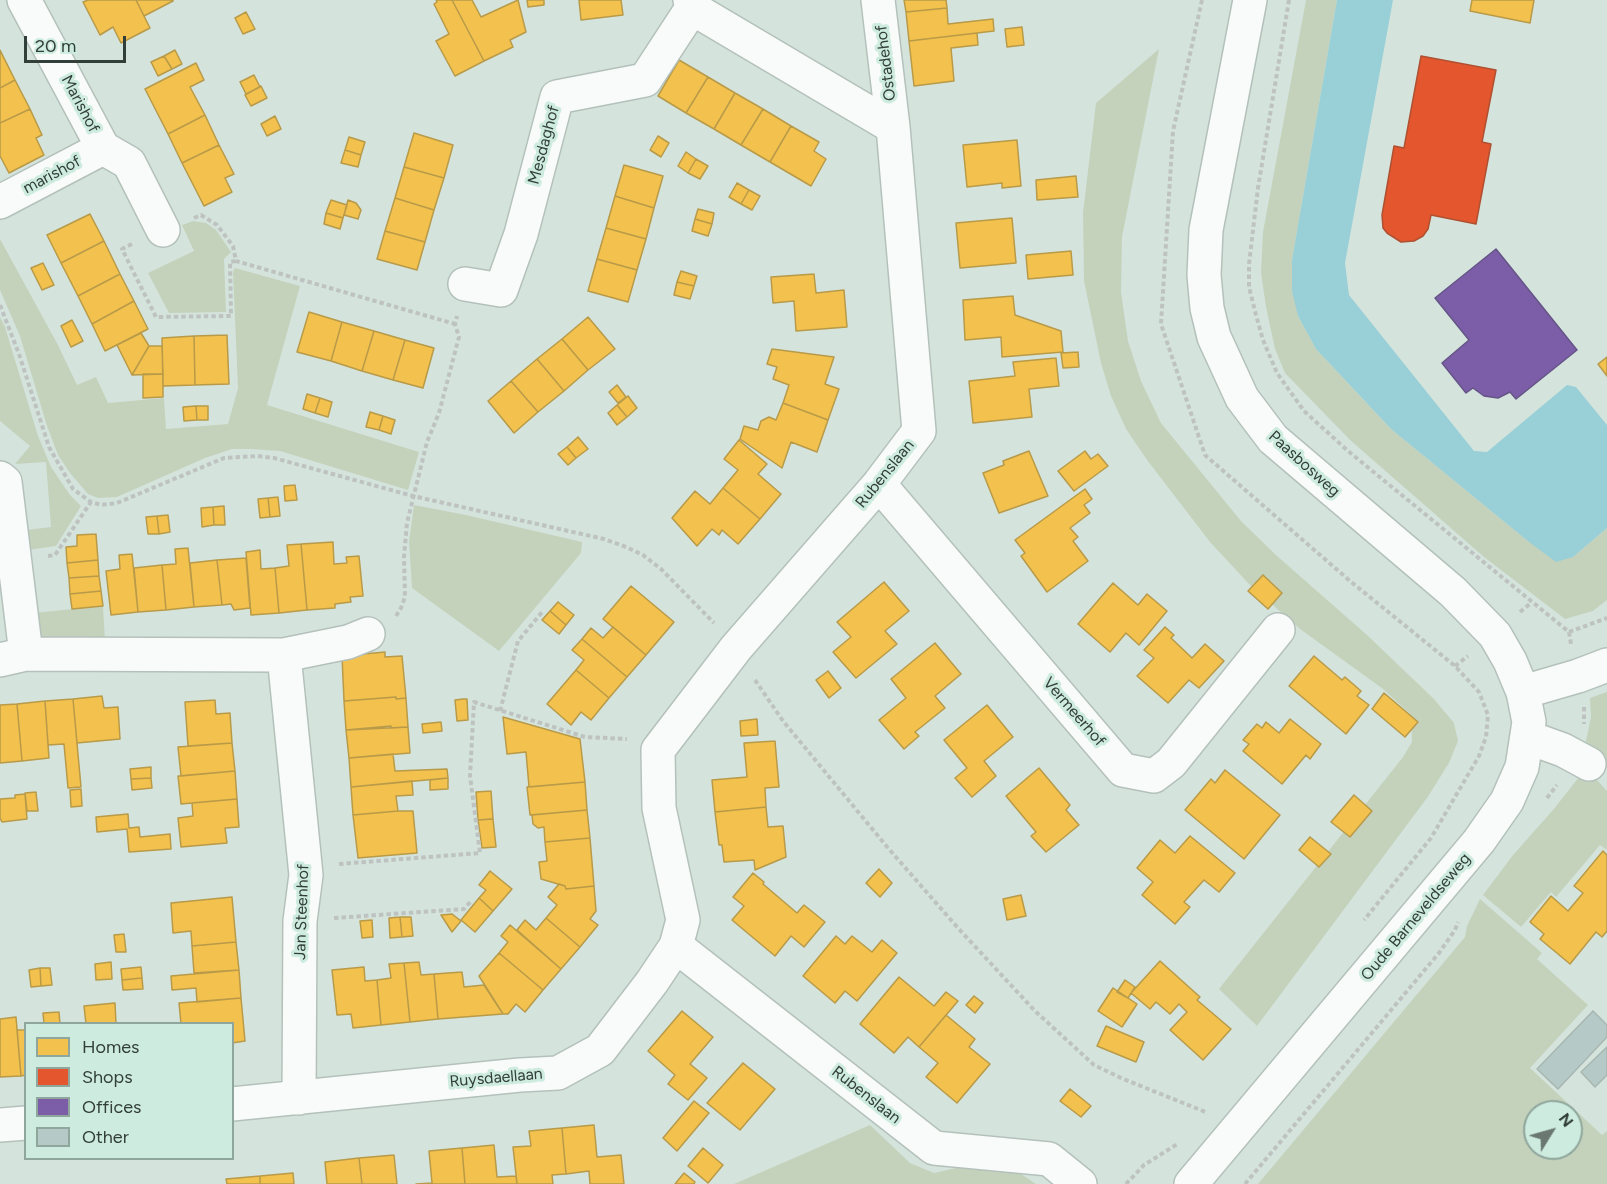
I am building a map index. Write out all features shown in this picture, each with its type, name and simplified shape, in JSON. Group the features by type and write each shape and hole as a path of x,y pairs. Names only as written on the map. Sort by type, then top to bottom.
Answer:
{"street":[{"name":"Marishof","path":"24,0 103,148 129,163 163,230"},
{"name":"Ostadehof","path":"878,0 893,127"},
{"name":"Paasbosweg","path":"1250,0 1206,230 1204,275 1207,308 1214,337 1242,398 1273,439 1453,592 1479,617 1495,635 1510,661 1523,692"},
{"path":"691,4 893,127"},
{"name":"Mesdaghof","path":"465,284 501,290 521,234 557,98 645,80 691,4"},
{"name":"Rubenslaan","path":"658,750 736,648 879,484 919,431 893,127"},
{"name":"marishof","path":"0,202 103,148"},
{"path":"0,478 5,482 14,560 13,657 285,655 348,642 368,634"},
{"name":"Vermeerhof","path":"879,484 1123,770 1154,776 1171,763 1278,630"},
{"name":"Jan Steenhof","path":"285,655 305,868 300,921 299,1098"},
{"path":"1523,692 1607,665"},
{"name":"Oude Barneveldseweg","path":"1191,1184 1479,841 1507,801 1522,767 1527,737 1529,722 1523,692"},
{"path":"1527,737 1563,750 1589,764"},
{"path":"658,750 659,808 679,933"},
{"name":"Rubenslaan","path":"679,933 934,1148 1049,1159 1080,1184"},
{"name":"Ruysdaellaan","path":"234,1104 558,1072 600,1050 651,982 679,933"},
{"path":"0,1125 24,1123"}],"path":[{"path":"1289,0 1248,264 1249,287 1263,340 1277,373 1304,411 1348,451 1569,632 1607,618"},
{"path":"236,261 233,246 217,225 201,215 122,249 156,317 231,316 230,262 236,261 455,324"},
{"path":"368,634 382,628 395,617 405,597 406,534 413,496 427,442 439,413 459,337 455,324 465,284"},
{"path":"0,305 19,354 49,447 73,489 91,502 117,503 224,458 240,456 274,458 413,496 604,539 643,555 661,569 706,613 736,648 783,721 828,776 958,928 1035,1011 1094,1065 1208,1113 1201,1121"},
{"path":"14,560 55,555 91,502"},
{"path":"500,711 518,641 543,611"},
{"path":"1364,920 1431,838 1479,756 1486,737 1488,715 1479,692 1455,666"},
{"path":"305,868 480,853 470,776 474,702 585,737 626,739 658,750"},
{"path":"300,921 464,909 472,900"},
{"path":"1126,1184 1144,1165 1181,1141"}],"green space":[{"path":"1306,0 1337,0 1292,260 1298,316 1316,349 1391,429 1529,542 1573,557 1607,528 1607,600 1593,611 1565,619 1484,557 1350,440 1285,373 1275,349 1266,307 1261,273 1263,232"},
{"path":"1159,49 1122,237 1121,292 1128,341 1141,381 1161,423 1241,521 1434,699 1454,723 1458,741 1449,763 1427,798 1257,1026 1219,989 1403,757 1412,742 1411,715 1383,689 1300,629 1249,584 1210,542 1147,460 1126,429 1111,396 1101,363 1084,281 1083,213 1096,103"},
{"path":"193,221 206,223 216,230 231,252 224,259 226,312 169,313 148,273 194,251 182,225"},
{"path":"0,239 58,345 77,385 96,377 108,403 164,398 166,429 228,424 238,388 233,272 235,268 300,286 267,405 419,452 408,490 280,451 232,449 205,458 117,497 98,498 88,494 58,455 20,336 0,290"},
{"path":"0,317 38,436 51,467 70,495 81,506 56,546 28,550 26,530 51,527 46,462 15,464 30,446 0,421"},
{"path":"414,505 582,542 581,553 499,651 412,588 409,542"},
{"path":"103,606 105,641 37,639 33,613"},
{"path":"1607,692 1607,768 1584,750 1591,717 1590,698"},
{"path":"1583,772 1597,780 1607,791 1607,850 1600,845 1556,897 1551,892 1521,927 1483,895 1513,855"},
{"path":"1480,899 1542,953 1537,959 1588,1005 1530,1068 1564,1100 1523,1100 1523,1160 1583,1160 1583,1117 1602,1135 1607,1131 1607,1184 1258,1184 1465,937 1467,926"},
{"path":"870,1125 910,1163 934,1173 960,1167 995,1165 1021,1174 1036,1184 734,1184"}],"water":[{"path":"1337,0 1393,0 1345,263 1349,295 1474,451 1487,452 1567,385 1576,387 1607,425 1607,528 1573,557 1556,562 1391,429 1316,349 1298,316 1292,291 1292,260"}],"building: Homes":[{"path":"88,0 136,0 150,28 121,43 113,27 100,35 83,2"},
{"path":"136,0 173,0 173,1 144,16"},
{"path":"436,0 452,0 484,61 455,76 436,41 449,34 434,4"},
{"path":"452,0 472,0 481,17 518,0 526,32 510,40 513,47 484,61"},
{"path":"527,0 544,0 544,5 528,7"},
{"path":"579,0 621,0 623,15 581,20"},
{"path":"904,0 946,0 947,8 906,12"},
{"path":"1472,0 1534,0 1530,23 1470,11"},
{"path":"947,8 948,24 993,19 994,31 909,41 906,12"},
{"path":"246,12 255,29 243,34 235,18"},
{"path":"1022,27 1024,45 1007,47 1005,29"},
{"path":"977,33 978,45 951,48 954,81 914,86 909,41"},
{"path":"0,50 15,80 0,88"},
{"path":"175,50 182,64 172,69 164,56"},
{"path":"164,56 172,69 158,76 151,62"},
{"path":"679,60 708,77 686,113 658,96"},
{"path":"196,63 204,80 190,87 205,115 168,134 145,89"},
{"path":"254,75 260,87 246,94 240,82"},
{"path":"708,77 735,93 714,129 686,113"},
{"path":"15,80 30,109 0,123 0,88"},
{"path":"261,86 267,98 251,106 245,95"},
{"path":"735,93 763,109 741,145 714,129"},
{"path":"30,109 42,135 36,138 44,155 9,173 0,156 0,123"},
{"path":"763,109 791,126 770,162 741,145"},
{"path":"205,115 219,145 182,163 168,134"},
{"path":"275,116 281,129 267,136 261,124"},
{"path":"791,126 819,142 814,151 826,159 811,186 770,162"},
{"path":"414,133 453,145 444,178 404,167"},
{"path":"658,136 669,143 661,157 650,150"},
{"path":"349,137 365,142 361,155 345,150"},
{"path":"1017,140 1021,186 1002,188 1002,183 967,187 963,145"},
{"path":"219,145 234,174 225,178 232,192 204,206 182,163"},
{"path":"345,150 361,155 358,167 341,163"},
{"path":"686,152 696,159 688,173 678,166"},
{"path":"696,159 708,166 700,179 688,173"},
{"path":"624,165 663,176 654,208 615,196"},
{"path":"404,167 444,178 434,210 395,198"},
{"path":"1076,176 1078,197 1037,200 1036,180"},
{"path":"737,183 749,190 741,204 729,197"},
{"path":"749,190 760,196 752,210 741,204"},
{"path":"615,196 654,208 646,239 606,228"},
{"path":"395,198 434,210 425,242 385,231"},
{"path":"331,200 347,205 343,218 326,213"},
{"path":"348,200 356,203 361,210 358,219 344,215"},
{"path":"698,209 714,213 712,224 695,219"},
{"path":"326,213 343,218 340,229 324,224"},
{"path":"90,214 104,241 61,263 47,235"},
{"path":"1012,218 1016,263 960,268 956,223"},
{"path":"695,219 712,224 708,236 692,231"},
{"path":"606,228 646,239 637,270 597,259"},
{"path":"385,231 425,242 417,270 377,259"},
{"path":"104,241 120,274 78,296 61,263"},
{"path":"1071,251 1073,275 1028,279 1026,255"},
{"path":"597,259 637,270 628,302 588,291"},
{"path":"43,263 54,285 42,290 31,268"},
{"path":"681,271 697,276 694,286 677,282"},
{"path":"120,274 134,301 92,324 78,296"},
{"path":"814,274 816,293 844,290 847,327 796,331 794,301 773,303 771,277"},
{"path":"677,282 694,286 690,299 674,295"},
{"path":"1013,296 1015,315 1061,331 1063,352 1002,357 1001,337 965,340 963,300"},
{"path":"134,301 148,329 105,351 92,324"},
{"path":"309,312 342,322 331,361 297,352"},
{"path":"588,317 615,349 588,370 562,339"},
{"path":"72,320 83,341 71,347 61,326"},
{"path":"342,322 374,331 362,371 331,361"},
{"path":"374,331 405,340 393,380 362,371"},
{"path":"141,333 149,346 132,375 117,345"},
{"path":"227,335 229,384 195,385 194,336"},
{"path":"194,336 195,385 163,386 162,338"},
{"path":"562,339 588,370 564,391 537,359"},
{"path":"405,340 434,348 423,388 393,380"},
{"path":"149,346 162,346 163,374 132,375"},
{"path":"772,349 834,357 825,384 839,389 828,420 783,403 789,385 773,379 777,367 767,364"},
{"path":"1078,352 1079,367 1063,368 1061,353"},
{"path":"1607,357 1607,376 1598,364"},
{"path":"1056,358 1059,386 1029,389 1032,417 973,423 969,381 1015,376 1013,362"},
{"path":"537,359 564,391 538,412 511,381"},
{"path":"143,374 163,374 163,397 143,398"},
{"path":"511,381 538,412 514,433 488,401"},
{"path":"617,385 626,397 618,403 609,392"},
{"path":"307,394 320,398 315,413 303,409"},
{"path":"628,396 637,408 627,417 617,405"},
{"path":"320,398 332,402 328,417 315,413"},
{"path":"783,403 828,420 817,452 791,442 782,468 740,439 744,426 758,430 761,421 769,417 776,420"},
{"path":"617,405 627,417 617,425 608,413"},
{"path":"196,406 197,420 184,421 183,407"},
{"path":"196,406 208,406 208,420 197,420"},
{"path":"370,412 383,416 379,430 366,427"},
{"path":"383,416 395,420 391,434 379,430"},
{"path":"578,437 588,449 576,458 567,447"},
{"path":"739,440 767,464 758,474 781,494 760,519 723,488 738,470 724,459"},
{"path":"567,447 576,458 568,465 558,454"},
{"path":"1029,451 1048,496 999,513 983,473 1004,465 1003,461"},
{"path":"1085,451 1091,459 1098,454 1108,466 1074,491 1058,471"},
{"path":"295,485 297,500 285,501 284,486"},
{"path":"723,488 760,519 738,544 722,530 719,535 712,529 697,546 672,518 695,491 710,504"},
{"path":"1085,489 1092,499 1084,505 1090,513 1070,528 1078,537 1073,541 1088,561 1047,592 1021,556 1025,553 1015,540"},
{"path":"278,497 280,516 270,517 268,498"},
{"path":"268,498 270,517 260,518 258,499"},
{"path":"224,506 225,525 214,525 213,507"},
{"path":"213,507 214,525 202,527 201,508"},
{"path":"168,515 170,532 159,534 157,516"},
{"path":"157,516 159,534 148,534 146,517"},
{"path":"96,534 98,560 67,563 66,547 77,546 77,535"},
{"path":"333,542 334,564 347,563 346,557 359,556 363,596 350,597 351,602 335,604 335,608 307,610 301,544"},
{"path":"301,544 307,610 279,613 275,568 289,566 287,545"},
{"path":"188,548 194,607 166,610 162,565 176,564 175,549"},
{"path":"260,550 261,569 275,568 279,613 251,615 246,552"},
{"path":"132,554 138,612 111,615 106,571 120,569 119,555"},
{"path":"246,558 250,608 234,610 231,604 222,605 217,560"},
{"path":"98,560 99,576 69,578 67,563"},
{"path":"217,560 222,605 194,607 190,563"},
{"path":"162,565 166,610 138,612 134,568"},
{"path":"1263,575 1282,593 1268,609 1248,591"},
{"path":"99,576 101,591 70,594 69,578"},
{"path":"884,582 909,611 885,631 897,644 856,678 833,652 851,637 837,622"},
{"path":"1113,583 1138,605 1147,594 1167,611 1139,645 1126,633 1110,652 1078,624"},
{"path":"631,586 674,622 646,655 603,619"},
{"path":"101,591 103,606 72,609 70,594"},
{"path":"558,602 574,615 566,625 550,611"},
{"path":"550,611 566,625 559,634 542,620"},
{"path":"613,627 646,655 627,677 582,639 591,628 603,638"},
{"path":"1165,627 1174,635 1171,638 1192,658 1205,644 1224,661 1199,688 1189,680 1168,703 1137,676 1154,658 1144,650"},
{"path":"582,639 627,677 609,698 576,670 584,660 572,650"},
{"path":"935,643 961,674 935,696 945,708 915,732 919,736 904,749 879,720 906,698 891,679"},
{"path":"385,652 385,657 402,656 406,698 344,701 342,656"},
{"path":"1314,656 1342,680 1345,677 1361,691 1357,696 1369,705 1346,734 1289,686"},
{"path":"576,670 609,698 591,720 581,712 571,725 547,704"},
{"path":"828,671 841,688 829,698 816,680"},
{"path":"1384,693 1418,722 1405,737 1372,709"},
{"path":"102,696 104,708 118,707 120,739 77,743 73,699"},
{"path":"396,697 396,699 406,698 408,727 346,730 344,701"},
{"path":"73,699 81,787 68,788 64,744 48,745 45,701"},
{"path":"467,699 468,720 457,721 455,700"},
{"path":"215,700 216,714 230,713 232,743 188,746 185,702"},
{"path":"45,701 49,758 22,761 17,704"},
{"path":"17,704 22,761 0,763 0,705"},
{"path":"987,705 1013,737 984,761 996,776 972,797 955,778 967,768 944,740"},
{"path":"503,717 580,739 585,782 529,787 526,752 507,754"},
{"path":"757,719 758,735 741,736 740,721"},
{"path":"1290,719 1321,744 1310,759 1306,755 1282,784 1243,751 1249,744 1243,740 1257,724 1262,728 1266,722 1279,733"},
{"path":"441,722 442,731 423,733 422,724"},
{"path":"391,726 391,728 408,727 410,753 349,758 346,730"},
{"path":"775,741 779,787 765,788 766,807 715,812 712,780 747,777 744,743"},
{"path":"232,743 235,771 181,776 178,747"},
{"path":"393,754 395,771 447,769 448,778 351,787 349,758"},
{"path":"151,767 151,778 131,779 130,769"},
{"path":"1039,768 1070,805 1066,810 1079,825 1046,852 1031,836 1036,832 1006,796"},
{"path":"1225,770 1280,815 1244,859 1185,810 1211,779 1215,783"},
{"path":"235,771 237,799 181,804 178,776"},
{"path":"151,778 152,788 132,790 131,779"},
{"path":"448,778 448,789 430,790 430,780"},
{"path":"412,781 413,795 396,796 398,811 353,815 351,787"},
{"path":"585,782 587,810 530,815 527,787"},
{"path":"81,789 82,806 71,807 70,790"},
{"path":"491,791 493,819 478,820 476,792"},
{"path":"36,792 38,811 27,811 25,793"},
{"path":"25,794 27,819 2,822 0,799 15,798 15,795"},
{"path":"1354,795 1372,811 1350,837 1331,822"},
{"path":"237,799 239,827 225,828 227,843 181,847 178,818 193,816 192,803"},
{"path":"766,807 768,827 783,826 786,857 755,870 754,860 724,862 722,845 719,845 715,812"},
{"path":"587,810 590,838 545,842 544,827 538,828 533,824 532,815"},
{"path":"413,811 417,853 358,858 353,815"},
{"path":"128,814 129,828 139,827 140,837 170,834 171,849 129,852 127,829 97,832 96,817"},
{"path":"493,819 496,847 482,848 478,820"},
{"path":"1190,836 1235,873 1219,892 1204,880 1184,902 1190,907 1175,924 1142,895 1153,882 1137,868 1160,840 1175,853"},
{"path":"1310,837 1331,854 1319,867 1299,850"},
{"path":"590,838 594,886 566,889 565,886 541,879 539,862 547,861 545,842"},
{"path":"1603,851 1607,855 1607,931 1602,937 1596,932 1570,964 1540,939 1544,934 1530,922 1551,896 1568,911 1583,893 1574,886"},
{"path":"879,869 892,883 880,897 866,883"},
{"path":"490,871 512,889 493,911 479,898 486,890 479,885"},
{"path":"753,873 797,913 804,905 825,922 804,947 791,936 775,956 732,920 744,906 733,897"},
{"path":"559,884 565,886 566,889 594,886 596,911 590,919 598,925 580,947 546,918 557,905 548,897"},
{"path":"1021,895 1026,916 1007,920 1003,899"},
{"path":"232,897 236,942 192,946 191,931 173,933 171,903"},
{"path":"479,898 493,911 475,932 461,920"},
{"path":"452,914 461,921 452,932 441,915"},
{"path":"400,917 402,937 390,938 389,918"},
{"path":"400,917 411,917 413,936 402,937"},
{"path":"546,918 580,947 561,969 517,930 525,920 536,930"},
{"path":"372,920 373,937 362,938 360,921"},
{"path":"510,925 561,969 543,990 499,953 508,942 501,936"},
{"path":"124,934 126,952 116,952 114,935"},
{"path":"836,936 845,944 852,936 872,952 882,940 897,953 857,1001 845,991 835,1003 803,976"},
{"path":"236,942 239,970 194,973 192,946"},
{"path":"499,953 543,990 525,1012 516,1004 508,1014 503,1014 479,976"},
{"path":"1160,961 1200,997 1197,1000 1231,1029 1203,1060 1170,1030 1187,1012 1179,1004 1170,1014 1156,1002 1150,1009 1131,993"},
{"path":"111,962 112,979 96,980 95,964"},
{"path":"419,962 421,975 434,974 438,1019 410,1022 404,963"},
{"path":"404,963 410,1022 381,1025 377,980 391,978 389,964"},
{"path":"141,967 142,978 122,980 121,969"},
{"path":"364,967 365,981 377,980 381,1025 353,1028 351,1014 337,1015 332,970"},
{"path":"40,968 50,968 52,985 41,986"},
{"path":"40,968 41,986 31,987 29,970"},
{"path":"239,970 241,998 197,1002 196,988 172,990 171,976"},
{"path":"462,972 464,987 484,985 503,1014 438,1019 434,974"},
{"path":"899,977 934,1006 946,992 958,1001 919,1047 908,1037 894,1053 860,1024"},
{"path":"142,978 143,989 123,990 122,980"},
{"path":"1125,980 1135,987 1128,998 1117,992"},
{"path":"1113,988 1137,1004 1122,1027 1098,1011"},
{"path":"974,996 983,1003 975,1013 966,1005"},
{"path":"241,998 245,1041 234,1043 234,1022 181,1022 179,1003"},
{"path":"115,1003 116,1022 86,1022 84,1006"},
{"path":"682,1011 713,1037 690,1064 707,1078 688,1100 668,1084 675,1075 648,1051"},
{"path":"59,1012 60,1022 44,1022 43,1013"},
{"path":"946,1015 975,1039 969,1047 990,1064 957,1103 926,1077 938,1063 919,1047"},
{"path":"16,1017 21,1076 0,1077 0,1019"},
{"path":"1106,1026 1144,1042 1136,1062 1097,1046"},
{"path":"17,1030 24,1030 24,1075 21,1076"},
{"path":"743,1063 775,1089 740,1130 707,1103"},
{"path":"1070,1089 1091,1106 1081,1117 1060,1101"},
{"path":"694,1101 709,1113 677,1151 663,1138"},
{"path":"594,1125 597,1157 621,1155 624,1184 590,1184 589,1171 566,1174 562,1128"},
{"path":"562,1128 566,1174 552,1175 553,1184 517,1184 513,1147 531,1146 529,1131"},
{"path":"494,1145 497,1177 516,1176 517,1184 465,1184 462,1148"},
{"path":"462,1148 465,1184 416,1184 432,1183 429,1151"},
{"path":"703,1148 723,1165 708,1183 688,1166"},
{"path":"394,1155 397,1184 362,1184 359,1158"},
{"path":"359,1158 362,1184 327,1184 325,1162"},
{"path":"293,1173 294,1184 260,1184 260,1176"},
{"path":"684,1173 695,1182 694,1184 675,1184"},
{"path":"260,1176 260,1184 227,1184 226,1179"}],"building: Shops":[{"path":"1421,56 1496,70 1482,142 1491,144 1476,224 1431,215 1428,229 1423,236 1414,241 1401,242 1383,228 1382,215 1394,146 1404,148"}],"building: Offices":[{"path":"1496,249 1577,350 1516,399 1510,392 1498,398 1484,396 1473,388 1466,393 1442,363 1469,340 1435,298"}],"building: Other":[{"path":"1593,1011 1607,1025 1607,1037 1558,1089 1537,1069"},
{"path":"1607,1047 1607,1075 1595,1087 1581,1072"}]}
